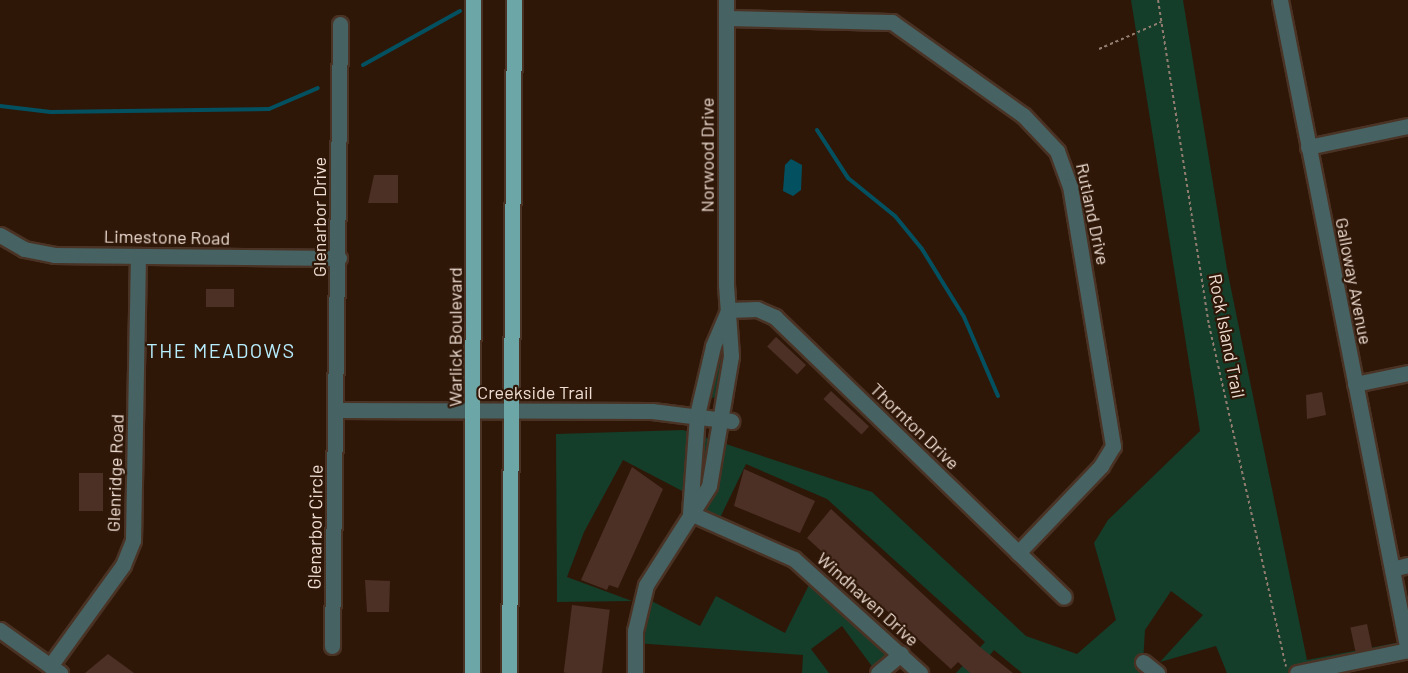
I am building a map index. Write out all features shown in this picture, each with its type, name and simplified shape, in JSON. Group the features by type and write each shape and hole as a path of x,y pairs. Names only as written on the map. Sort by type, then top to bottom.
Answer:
{"main road":[{"name":"Warlick Boulevard","path":"472,673 475,411 473,0"},
{"path":"509,673 514,0"}],"street":[{"name":"Norwood Drive","path":"635,673 641,600 652,571 709,486 726,420 731,356 728,310 726,0"},
{"name":"Galloway Avenue","path":"1280,0 1408,651"},
{"name":"Rutland Drive","path":"726,18 892,22 1023,115 1057,151 1070,186 1113,446 1101,466 1018,553"},
{"name":"Glenarbor Drive","path":"337,410 340,24"},
{"path":"1308,147 1408,126"},
{"name":"Limestone Road","path":"0,235 38,254 339,258"},
{"name":"Glenridge Road","path":"55,669 123,565 133,540 138,256"},
{"name":"Thornton Drive","path":"728,310 757,309 775,317 1064,597"},
{"name":"Norwood Drive","path":"690,513 697,415 708,362 728,310"},
{"path":"1355,384 1408,373"},
{"name":"Creekside Trail","path":"337,410 697,415 726,420"},
{"name":"Glenarbor Circle","path":"332,646 337,410"},
{"name":"Windhaven Drive","path":"690,513 794,560 920,673"},
{"path":"1392,569 1408,565"},
{"path":"0,630 55,669"},
{"path":"1297,673 1408,651"},
{"path":"878,673 900,654"},
{"path":"1143,662 1157,673"}],"path":[{"name":"Rock Island Trail","path":"1158,0 1209,325 1288,673"},
{"path":"1099,49 1161,22"}],"green space":[{"path":"1131,0 1183,0 1227,269 1307,660 1406,641 1408,651 1321,673 1227,673 1216,646 1160,662 1203,615 1171,591 1145,630 1143,662 1157,673 1022,673 994,650 975,673 956,673 985,642 827,499 746,464 717,524 690,513 688,494 623,460 584,532 567,577 632,601 557,602 556,434 683,430 872,492 1026,636 1077,654 1116,620 1094,543 1108,520 1200,431"},
{"path":"718,358 724,362 719,396 712,398"},
{"path":"814,575 901,654 877,673 842,626 811,649 829,673 802,673 803,655 635,643 642,596 700,626 716,596 785,633"}],"water":[{"path":"791,159 802,165 801,190 793,196 783,191 785,165"}],"building":[{"path":"374,175 398,175 398,203 368,203"},
{"path":"206,289 234,289 234,307 206,307"},
{"path":"776,337 806,365 797,374 767,347"},
{"path":"831,391 869,426 862,435 823,399"},
{"path":"1322,392 1326,415 1307,419 1306,395"},
{"path":"632,467 663,489 618,588 609,585 607,590 581,580"},
{"path":"744,469 815,501 800,533 734,506"},
{"path":"79,473 103,473 103,511 79,511"},
{"path":"831,509 980,647 1013,673 970,673 958,662 951,669 807,538"},
{"path":"365,580 390,581 389,612 367,612"},
{"path":"572,605 610,610 602,673 564,672"},
{"path":"1367,624 1372,648 1356,652 1350,628"},
{"path":"108,654 134,673 85,673"}],"waterway":[{"path":"363,65 460,11"},
{"path":"0,106 51,112 269,109 318,88"},
{"path":"817,130 848,178 895,216 922,249 964,317 998,396"}],"district":[{"name":"THE MEADOWS","path":"221,350"}]}
